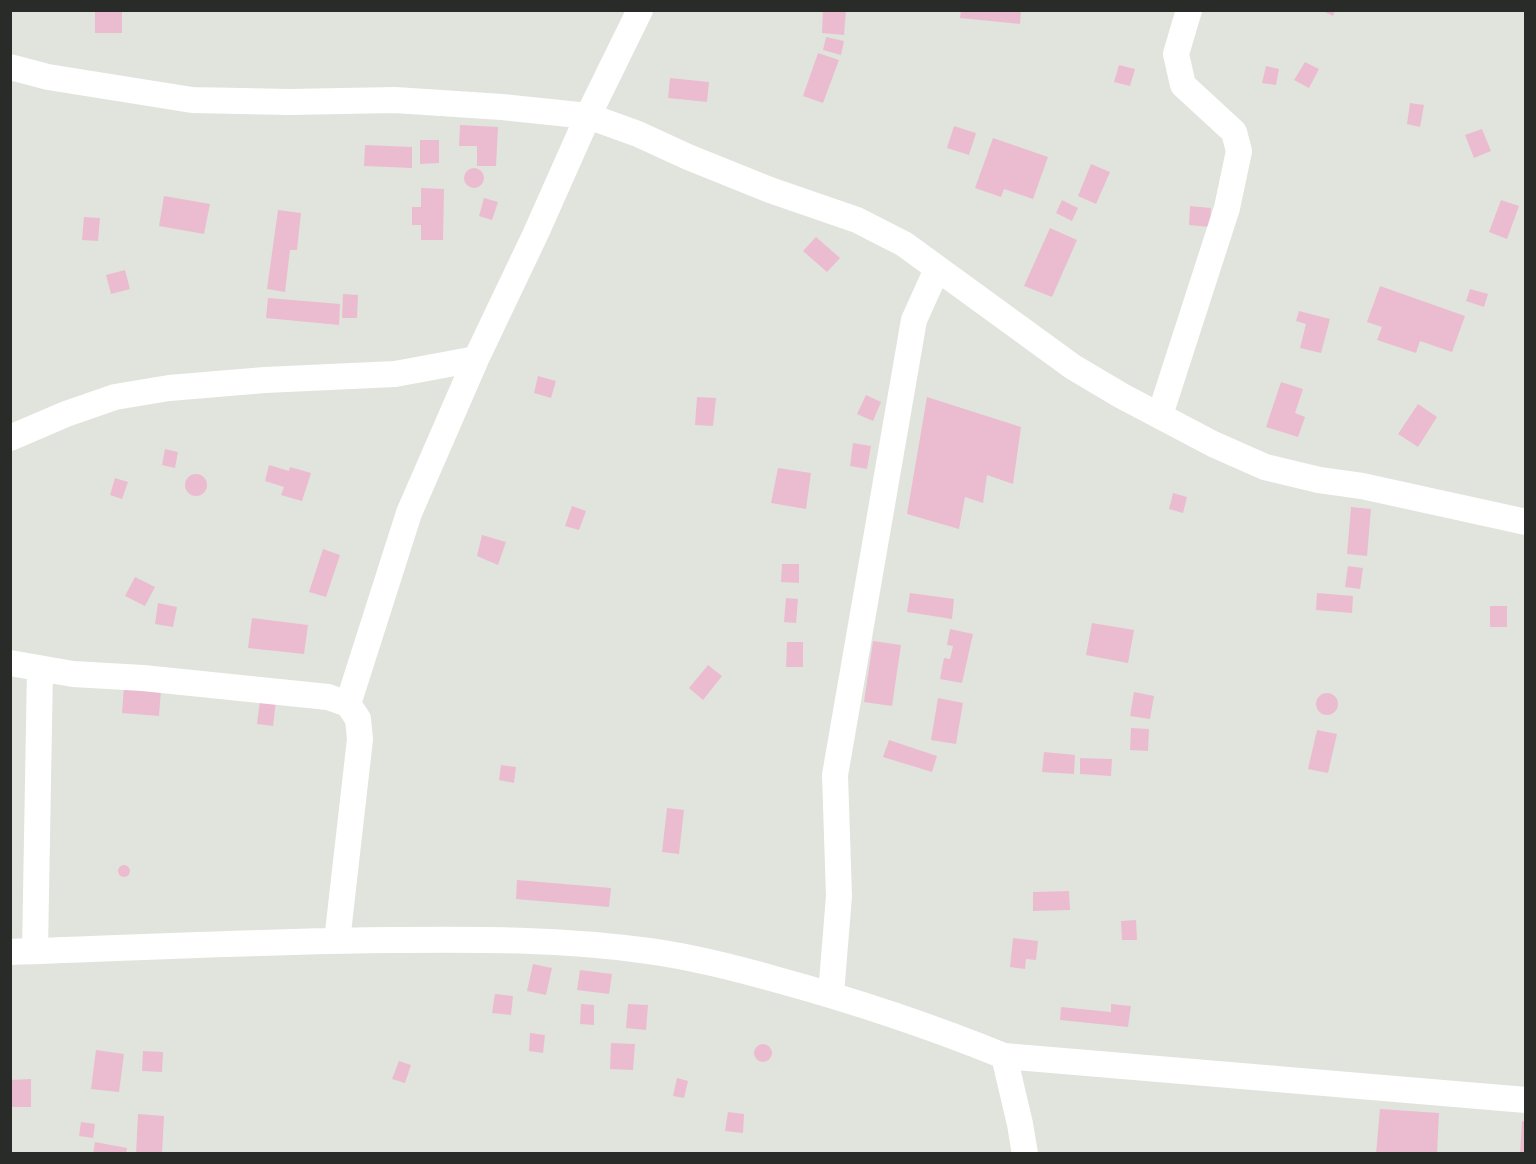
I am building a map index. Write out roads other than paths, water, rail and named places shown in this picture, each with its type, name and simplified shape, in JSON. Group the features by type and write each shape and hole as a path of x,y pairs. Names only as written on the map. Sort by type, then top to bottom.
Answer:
{"street":[{"path":"348,704 409,513 476,359 588,116 640,10"},
{"path":"1160,415 1227,208 1239,151 1234,132 1183,85 1176,54 1189,10"},
{"path":"10,67 48,77 192,100 290,102 395,100 502,107 588,116 638,134 770,190 857,220 904,244 1073,367 1213,444 1265,467 1526,522"},
{"path":"831,994 839,896 835,775 914,320 937,269"},
{"path":"10,438 66,414 116,397 169,388 266,380 395,374 476,359"},
{"path":"10,663 73,674 143,678 328,697 348,704 358,719 360,739 337,941"},
{"path":"40,669 23,952 337,941 480,939 562,942 651,951 731,967 831,994 949,1034 1004,1056 1526,1100"},
{"path":"1004,1056 1017,1106 1025,1154"}]}
